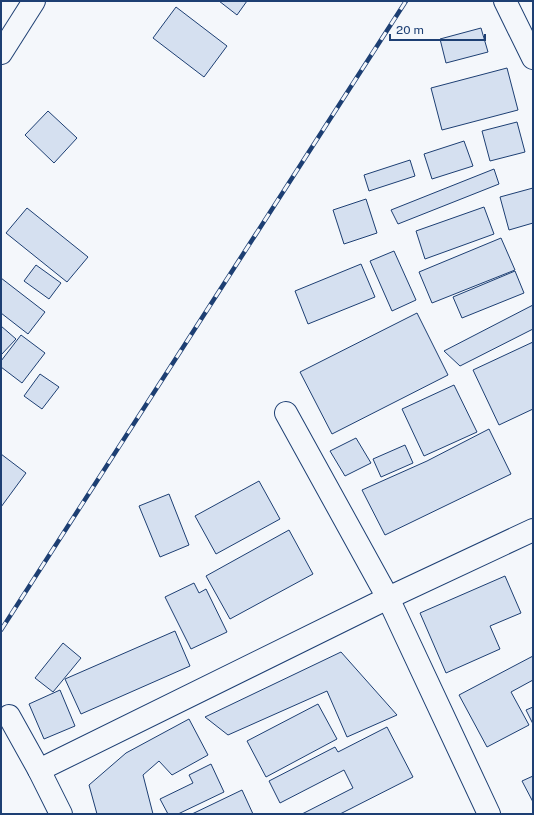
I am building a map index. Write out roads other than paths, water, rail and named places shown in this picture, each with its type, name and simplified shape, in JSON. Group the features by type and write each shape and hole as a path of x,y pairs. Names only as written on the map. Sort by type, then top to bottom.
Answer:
{"street":[{"path":"1,53 34,1"},
{"path":"505,1 533,58"},
{"path":"286,413 388,598 489,814"},
{"path":"39,770 388,598 533,530"},
{"path":"9,716 61,814"}],"railway":[{"path":"1,630 406,1"}]}
